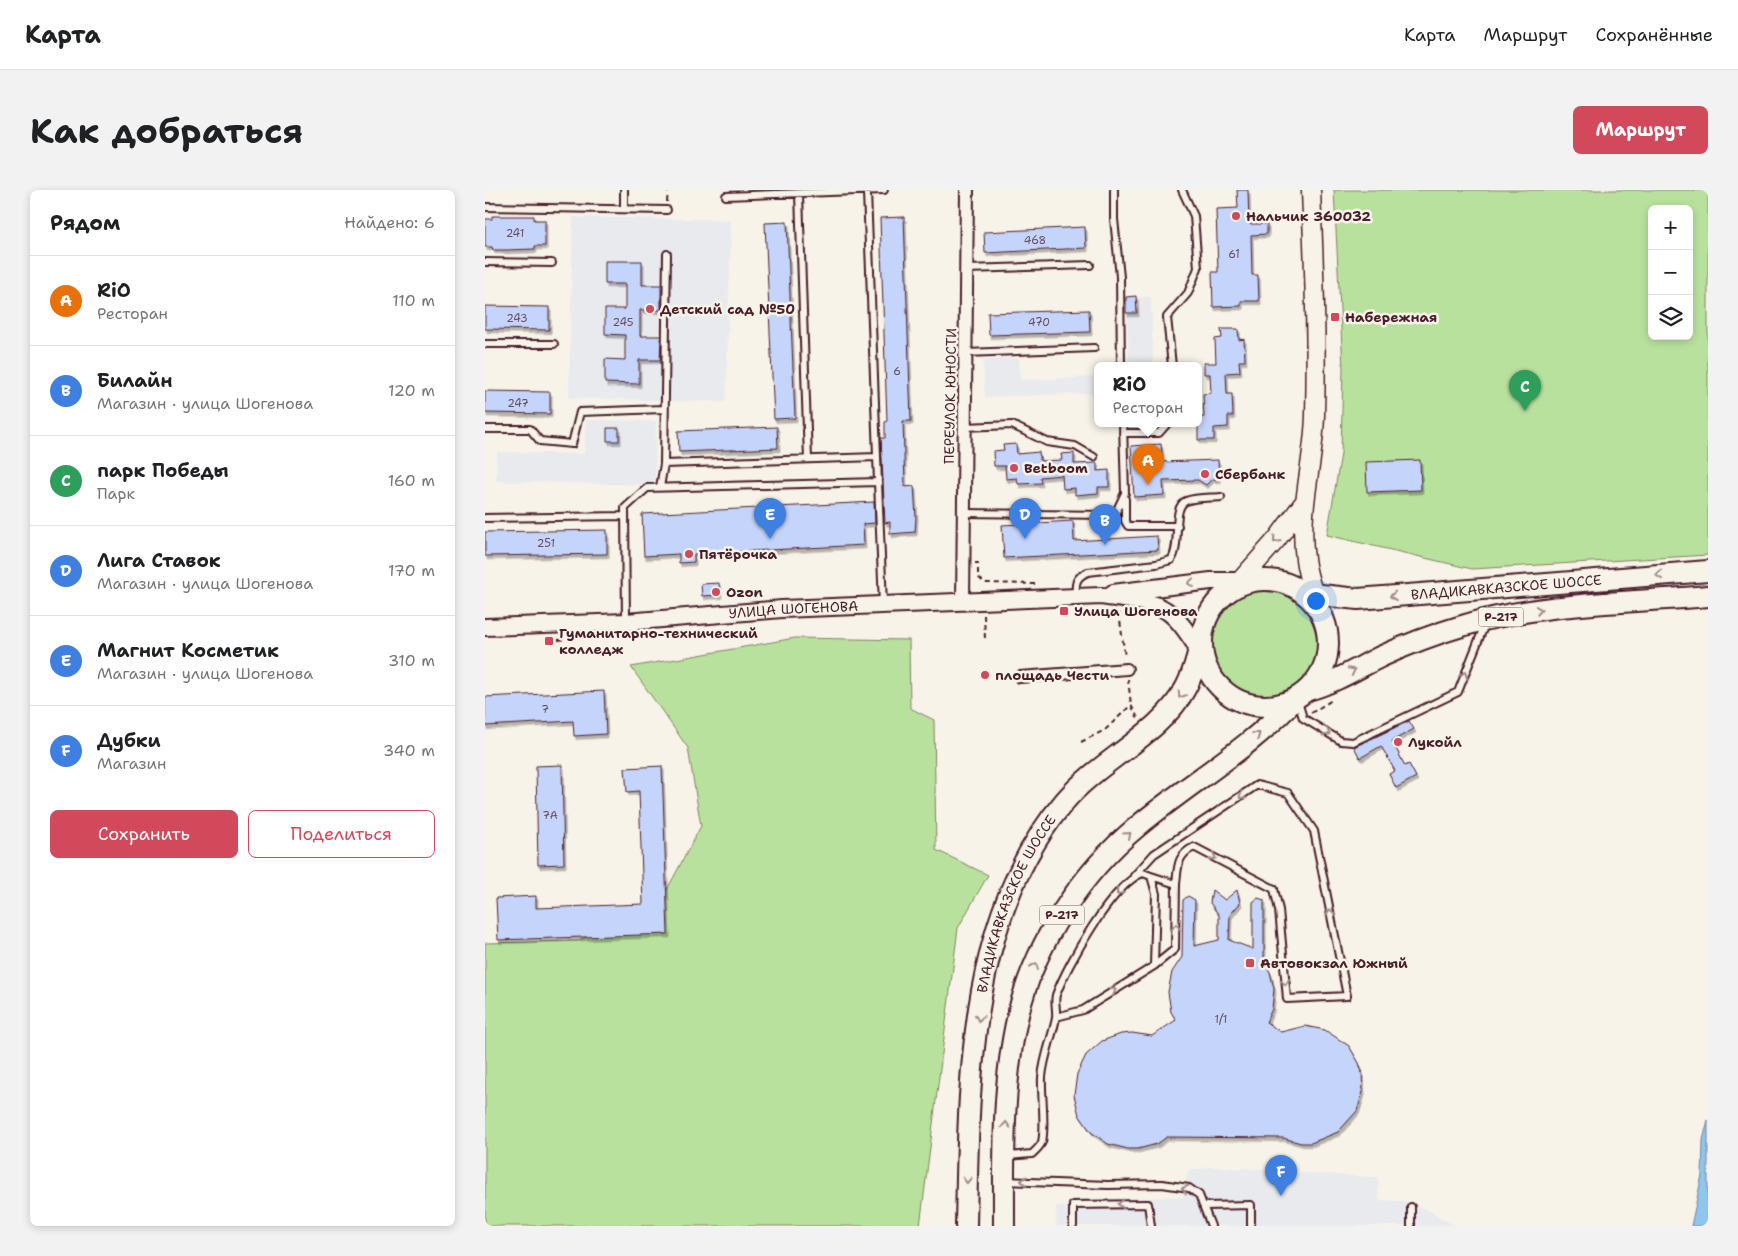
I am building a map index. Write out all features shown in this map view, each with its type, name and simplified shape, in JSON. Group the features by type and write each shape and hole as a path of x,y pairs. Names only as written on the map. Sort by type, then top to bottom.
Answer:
{"main road":[{"path":"1311,190 1315,396 1313,459 1305,501 1305,559 1312,599"},
{"path":"1201,649 1207,617 1222,596 1242,583 1277,540 1305,501"},
{"name":"ВЛАДИКАВКАЗСКОЕ ШОССЕ","path":"1312,599 1358,598 1708,571"},
{"name":"Р-217","path":"1004,1226 1005,1156 1010,1072 1018,1016 1036,962 1063,915 1087,879 1119,844 1173,798 1278,719 1317,679 1327,652 1325,624 1312,599 1275,581 1242,583"},
{"name":"ВЛАДИКАВКАЗСКОЕ ШОССЕ","path":"1302,694 1326,685 1401,648 1487,619 1568,607 1708,596"},
{"name":"Р-217","path":"1201,649 1208,672 1217,686 1239,701 1263,707 1281,705 1302,694"},
{"name":"ВЛАДИКАВКАЗСКОЕ ШОССЕ","path":"966,1226 969,1111 977,1032 987,969 998,928 1013,887 1039,837 1068,797 1092,773 1146,731 1175,705 1187,686 1201,649"}],"street":[{"name":"ПЕРЕУЛОК ЮНОСТИ","path":"963,603 967,190"},
{"path":"1101,596 1132,589 1211,581 1242,583"},
{"name":"УЛИЦА ШОГЕНОВА","path":"485,627 625,622 782,609 1101,596"},
{"path":"1101,596 1142,601 1161,606 1177,617 1201,649"},
{"path":"1020,673 1126,666"}],"lane":[{"path":"623,190 624,209"},
{"path":"726,196 884,190"},
{"path":"1113,190 1120,277 1121,362"},
{"path":"1172,362 1167,317 1188,293 1198,268 1194,216 1182,190"},
{"path":"867,192 883,606"},
{"path":"799,194 808,458"},
{"path":"485,207 667,210"},
{"path":"660,487 663,464 667,254"},
{"path":"485,262 553,263"},
{"path":"966,268 1090,264"},
{"path":"485,344 553,344"},
{"path":"966,353 1094,348"},
{"path":"485,429 530,429 540,442 572,444 580,412 663,409"},
{"path":"965,427 1012,425 1047,442 1075,446 1093,457"},
{"path":"1123,427 1125,521 1128,526 1177,526"},
{"path":"1123,433 1159,432 1164,427"},
{"path":"663,464 877,457"},
{"path":"625,622 625,508 647,488 878,482"},
{"path":"963,513 1108,515 1116,512 1125,493"},
{"path":"1076,597 1075,583 1083,574 1156,564 1171,560 1177,549 1179,508 1183,502 1221,497"},
{"path":"485,518 625,516"},
{"path":"1302,694 1303,718 1341,741 1353,742 1458,692 1487,619"},
{"path":"1005,1156 1032,1154 1042,1141 1042,1077 1048,1043 1056,1017 1055,998 1099,916 1153,854 1180,839 1257,785 1288,793 1314,831 1347,996 1287,999 1279,910 1274,889 1194,847 1186,851 1179,860 1176,884 1175,949 1155,966 1083,1010 1056,1017"},
{"path":"1133,876 1143,873 1176,884"},
{"path":"1151,876 1156,894 1155,966"},
{"path":"1005,1181 1180,1186 1189,1188 1199,1196 1205,1206 1211,1226"},
{"path":"1073,1226 1073,1205 1148,1204 1151,1226"},
{"path":"1205,1206 1251,1205 1251,1226"},
{"path":"1411,1207 1411,1226"}],"path":[{"path":"667,210 668,190"},
{"path":"971,563 978,563 978,577 985,584 1035,583 1035,589"},
{"path":"1118,609 1131,705 1139,720"},
{"path":"976,616 984,615 985,639"},
{"path":"549,641 578,638"},
{"path":"1081,742 1105,730 1131,705"}],"shaded area":[{"name":"Детский сад №50","path":"573,217 731,220 726,402 569,398"},
{"path":"1138,297 1151,297 1153,362 1129,362 1127,314 1138,313"},
{"path":"1019,358 1020,380 1094,377 1094,393 985,397 983,360"},
{"path":"586,420 656,421 655,485 496,481 497,452 584,454"},
{"path":"1209,1167 1274,1169 1280,1172 1378,1177 1379,1200 1402,1201 1428,1210 1455,1226 1056,1226 1056,1206 1067,1207 1069,1199 1183,1197 1188,1171"}],"green space":[{"path":"1334,190 1708,190 1708,555 1472,569 1327,535 1341,454 1343,368"},
{"path":"1265,589 1275,590 1295,598 1303,605 1310,613 1318,633 1318,653 1310,673 1303,681 1295,688 1275,696 1265,697 1255,696 1235,688 1227,681 1220,673 1212,653 1211,643 1212,633 1220,613 1227,605 1235,598 1255,590"},
{"path":"795,638 909,640 910,708 934,720 936,850 988,875 958,928 920,1226 485,1226 485,943 578,941 662,899 701,826 688,748 631,667"}],"water":[{"path":"1708,1120 1708,1226 1691,1226 1702,1175 1703,1140"}],"building":[{"path":"1237,190 1248,190 1249,224 1267,224 1267,234 1251,235 1252,275 1258,275 1259,301 1241,301 1241,306 1213,307 1212,272 1218,272 1216,209 1238,208"},
{"path":"492,216 534,216 534,220 545,220 545,246 535,246 535,249 506,250 493,250 492,247 485,247 485,219 492,219"},
{"path":"904,217 911,421 903,421 905,487 914,486 916,517 915,532 890,534 890,522 885,523 881,438 885,438 885,422 887,421 880,218"},
{"path":"787,222 795,418 774,419 765,223"},
{"path":"1085,227 1086,248 985,253 984,232"},
{"path":"605,261 642,261 642,285 661,285 661,310 640,310 640,336 661,336 660,360 639,360 639,384 605,383 605,359 625,360 625,335 605,334 605,309 625,309 625,284 605,284"},
{"path":"1136,296 1137,313 1126,313 1126,297"},
{"path":"485,306 549,307 549,330 485,329"},
{"path":"1089,310 1090,332 989,335 988,313"},
{"path":"1221,329 1238,329 1239,340 1244,339 1245,361 1239,361 1240,372 1226,373 1227,394 1232,394 1233,416 1228,416 1228,427 1214,428 1214,440 1198,440 1198,427 1202,427 1202,417 1204,417 1203,394 1211,393 1210,374 1204,374 1204,363 1216,363 1215,339 1222,338"},
{"path":"485,391 550,392 550,414 485,413"},
{"path":"777,427 778,448 679,452 678,431"},
{"path":"607,428 619,428 619,441 607,441"},
{"path":"1016,444 1017,454 1039,452 1040,461 1062,460 1061,454 1074,453 1074,464 1097,463 1097,471 1109,470 1109,487 1098,487 1098,493 1075,495 1075,488 1063,489 1062,475 1040,477 1041,483 1018,484 1017,478 1006,479 1005,466 994,466 993,451 1004,450 1003,445"},
{"path":"1161,444 1162,462 1218,460 1219,479 1212,479 1206,485 1198,480 1163,481 1164,495 1134,497 1131,446"},
{"path":"1420,460 1421,490 1367,492 1366,462"},
{"path":"874,502 875,523 863,524 864,545 694,554 694,562 679,563 679,554 644,556 642,514"},
{"path":"1073,521 1074,541 1157,536 1158,550 1004,558 1002,525"},
{"path":"607,530 607,554 485,556 485,532"},
{"path":"719,583 720,595 702,596 701,584"},
{"path":"604,691 606,734 574,736 573,721 485,726 485,697"},
{"path":"1409,721 1414,729 1392,741 1405,766 1409,764 1416,777 1396,788 1389,774 1395,771 1381,746 1360,758 1354,747"},
{"path":"562,765 564,864 538,865 536,766"},
{"path":"662,766 668,934 498,940 496,898 536,896 536,908 643,904 639,791 627,792 625,768"},
{"path":"1212,890 1225,900 1237,890 1240,903 1230,915 1229,940 1253,949 1253,902 1258,898 1264,900 1264,962 1270,972 1274,989 1272,1009 1266,1022 1281,1032 1305,1026 1325,1030 1349,1046 1359,1063 1362,1073 1363,1092 1357,1111 1338,1132 1311,1143 1301,1143 1283,1138 1167,1137 1157,1144 1138,1149 1128,1149 1108,1144 1091,1132 1079,1115 1074,1095 1077,1074 1086,1055 1102,1041 1121,1034 1132,1033 1152,1036 1176,1020 1171,1012 1168,992 1172,972 1182,957 1183,900 1188,896 1195,900 1194,946 1219,940 1219,915 1210,903"}],"place":[{"name":"Нальчик 360032","path":"1236,216"},
{"name":"Детский сад №50","path":"650,309"},
{"name":"Набережная","path":"1335,317"},
{"name":"парк Победы","path":"1525,411"},
{"name":"Betboom","path":"1014,468"},
{"name":"Сбербанк","path":"1205,474"},
{"name":"RiO","path":"1148,485"},
{"name":"Магнит Косметик","path":"770,539"},
{"name":"Лига Ставок","path":"1025,539"},
{"name":"Билайн","path":"1105,545"},
{"name":"Пятёрочка","path":"689,554"},
{"name":"Ozon","path":"716,592"},
{"name":"Улица Шогенова","path":"1064,611"},
{"name":"Гуманитарно-технический колледж","path":"549,641"},
{"name":"площадь Чести","path":"985,675"},
{"name":"Лукойл","path":"1398,742"},
{"name":"Автовокзал Южный","path":"1250,963"},
{"name":"Дубки","path":"1281,1196"}]}
